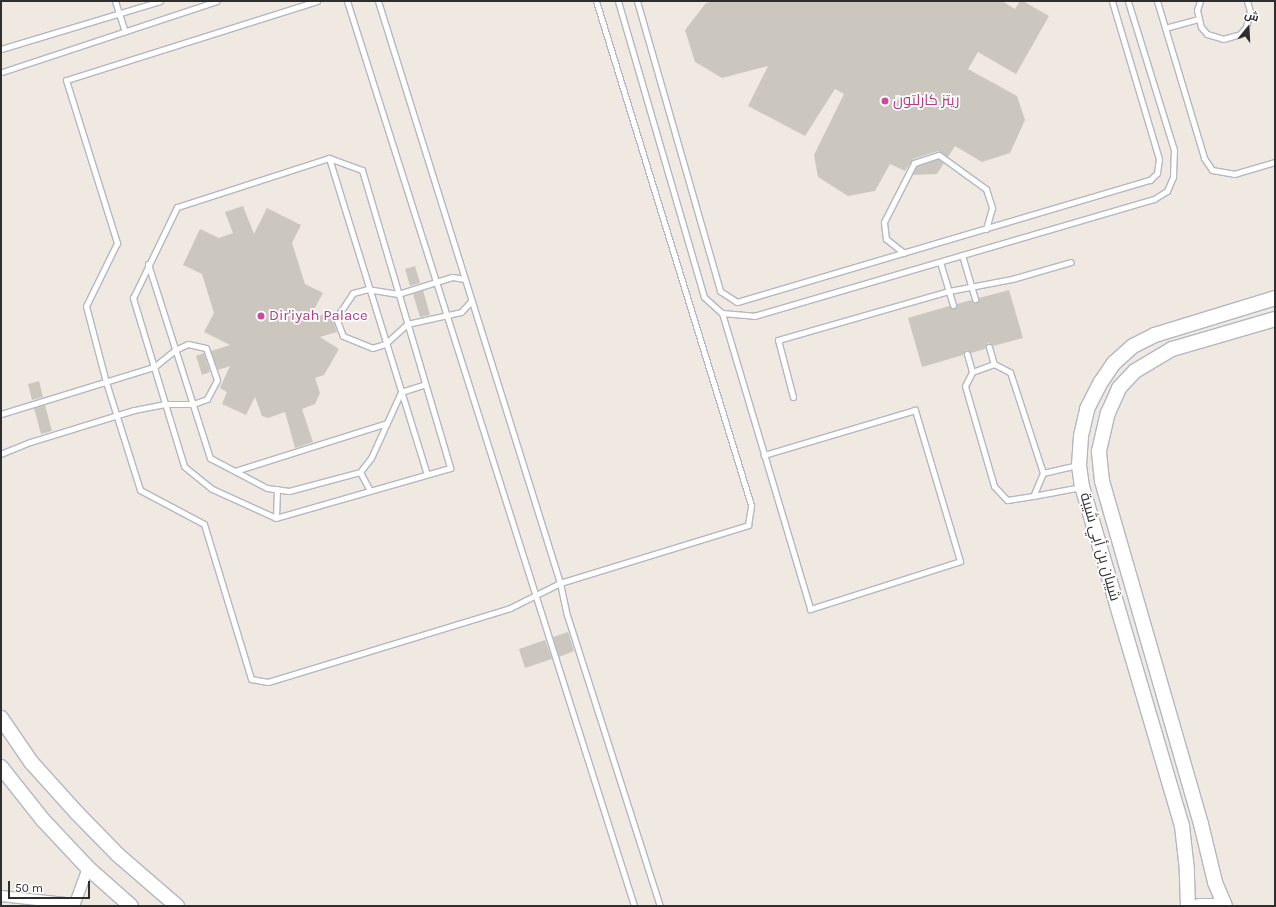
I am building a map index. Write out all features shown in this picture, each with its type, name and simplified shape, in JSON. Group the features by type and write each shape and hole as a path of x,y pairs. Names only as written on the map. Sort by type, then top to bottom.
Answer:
{"street":[{"name":"شيبان بن أبي شيبة","path":"1188,906 1187,870 1182,826 1082,487 1079,465 1081,436 1087,409 1114,363 1133,346 1155,335 1275,298"},
{"name":"شيبان بن أبي شيبة","path":"1225,906 1215,882 1199,816 1102,481 1099,451 1108,413 1119,388 1135,371 1172,349 1275,319"},
{"path":"1,718 31,762 76,812 118,855 177,906"},
{"path":"1,767 44,820 88,868 131,906"},
{"path":"1,896 74,905 88,868"},
{"path":"1199,906 1218,906"}],"lane":[{"path":"115,1 125,31"},
{"path":"1,49 160,1"},
{"path":"2,72 218,1"},
{"path":"317,1 66,80 117,243 86,306 106,382 140,490 204,524 251,679 268,682 510,608 560,583 748,525 751,505 596,1"},
{"path":"347,1 634,906"},
{"path":"378,1 560,583 567,615 660,906"},
{"path":"618,1 704,297 722,313 764,456 810,609 960,561 915,410 764,456"},
{"path":"637,1 720,291 737,302 1150,180 1157,173 1159,159 1112,1"},
{"path":"722,313 754,316 1154,199 1167,191 1172,177 1174,150 1128,1"},
{"path":"1157,1 1204,158 1212,170 1234,174 1275,162"},
{"path":"1200,1 1198,19 1207,34 1219,38 1232,38 1240,34 1249,19 1247,1"},
{"path":"1165,28 1198,19"},
{"path":"904,253 886,239 884,222 914,163 932,157 939,155 986,189 992,208 986,228"},
{"path":"329,158 385,344 427,474"},
{"path":"329,158 362,170 450,468 276,518 212,489 184,466 133,298 148,264 177,207 329,158"},
{"path":"962,255 975,299"},
{"path":"940,262 953,305"},
{"path":"793,397 778,340 949,291 1012,279 1071,262"},
{"path":"148,264 210,458 267,488 289,491 360,472 371,458 401,392 425,384"},
{"path":"465,279 452,277 398,294 368,289 353,293 336,318 343,336 372,348 385,344 407,324 461,312 472,300"},
{"path":"1,414 154,367 175,350 188,344 206,348 216,380 207,398 193,404 165,404 116,416 30,442 1,454"},
{"path":"989,347 994,364"},
{"path":"967,354 972,372 965,386 994,486 1007,500 1082,487"},
{"path":"972,372 994,364 1010,372 1043,473 1033,496"},
{"path":"235,471 387,423"},
{"path":"1043,473 1079,465"},
{"path":"360,472 370,491"},
{"path":"276,518 277,489"}],"building":[{"name":"ريتز كارلتون","path":"715,1 1002,1 1015,9 1020,1 1023,1 1049,16 1016,74 978,52 968,69 1017,96 1025,120 1010,153 982,162 955,146 948,157 938,151 913,159 905,171 890,164 875,191 848,196 818,177 814,155 844,94 835,89 805,136 748,106 768,66 722,78 695,62 685,30 706,3"},
{"path":"938,159 944,163 937,174 912,175 917,166"},
{"name":"Dir'iyah Palace","path":"243,206 254,234 267,208 301,225 292,243 305,284 323,293 309,319 336,311 332,318 337,332 320,337 339,349 324,375 315,378 320,393 315,404 302,409 313,442 295,448 285,412 268,418 262,416 255,397 246,415 222,404 227,392 220,388 230,366 218,370 211,351 230,345 204,332 214,313 202,274 183,265 200,229 219,238 233,233 225,212"},
{"path":"415,266 420,283 410,286 405,269"},
{"path":"423,290 430,315 420,317 413,294"},
{"path":"1009,290 1023,338 993,346 988,343 985,349 971,353 966,350 963,355 922,367 908,318 949,306 954,309 957,304 971,300 976,303 979,298"},
{"path":"204,353 210,372 202,375 196,356"},
{"path":"39,381 43,397 32,400 28,384"},
{"path":"45,405 52,431 41,434 34,408"},
{"path":"568,632 574,651 559,657 553,637"},
{"path":"545,640 552,659 525,668 519,649"}],"place":[{"name":"ريتز كارلتون","path":"885,101"},
{"name":"Dir'iyah Palace","path":"261,316"}]}
